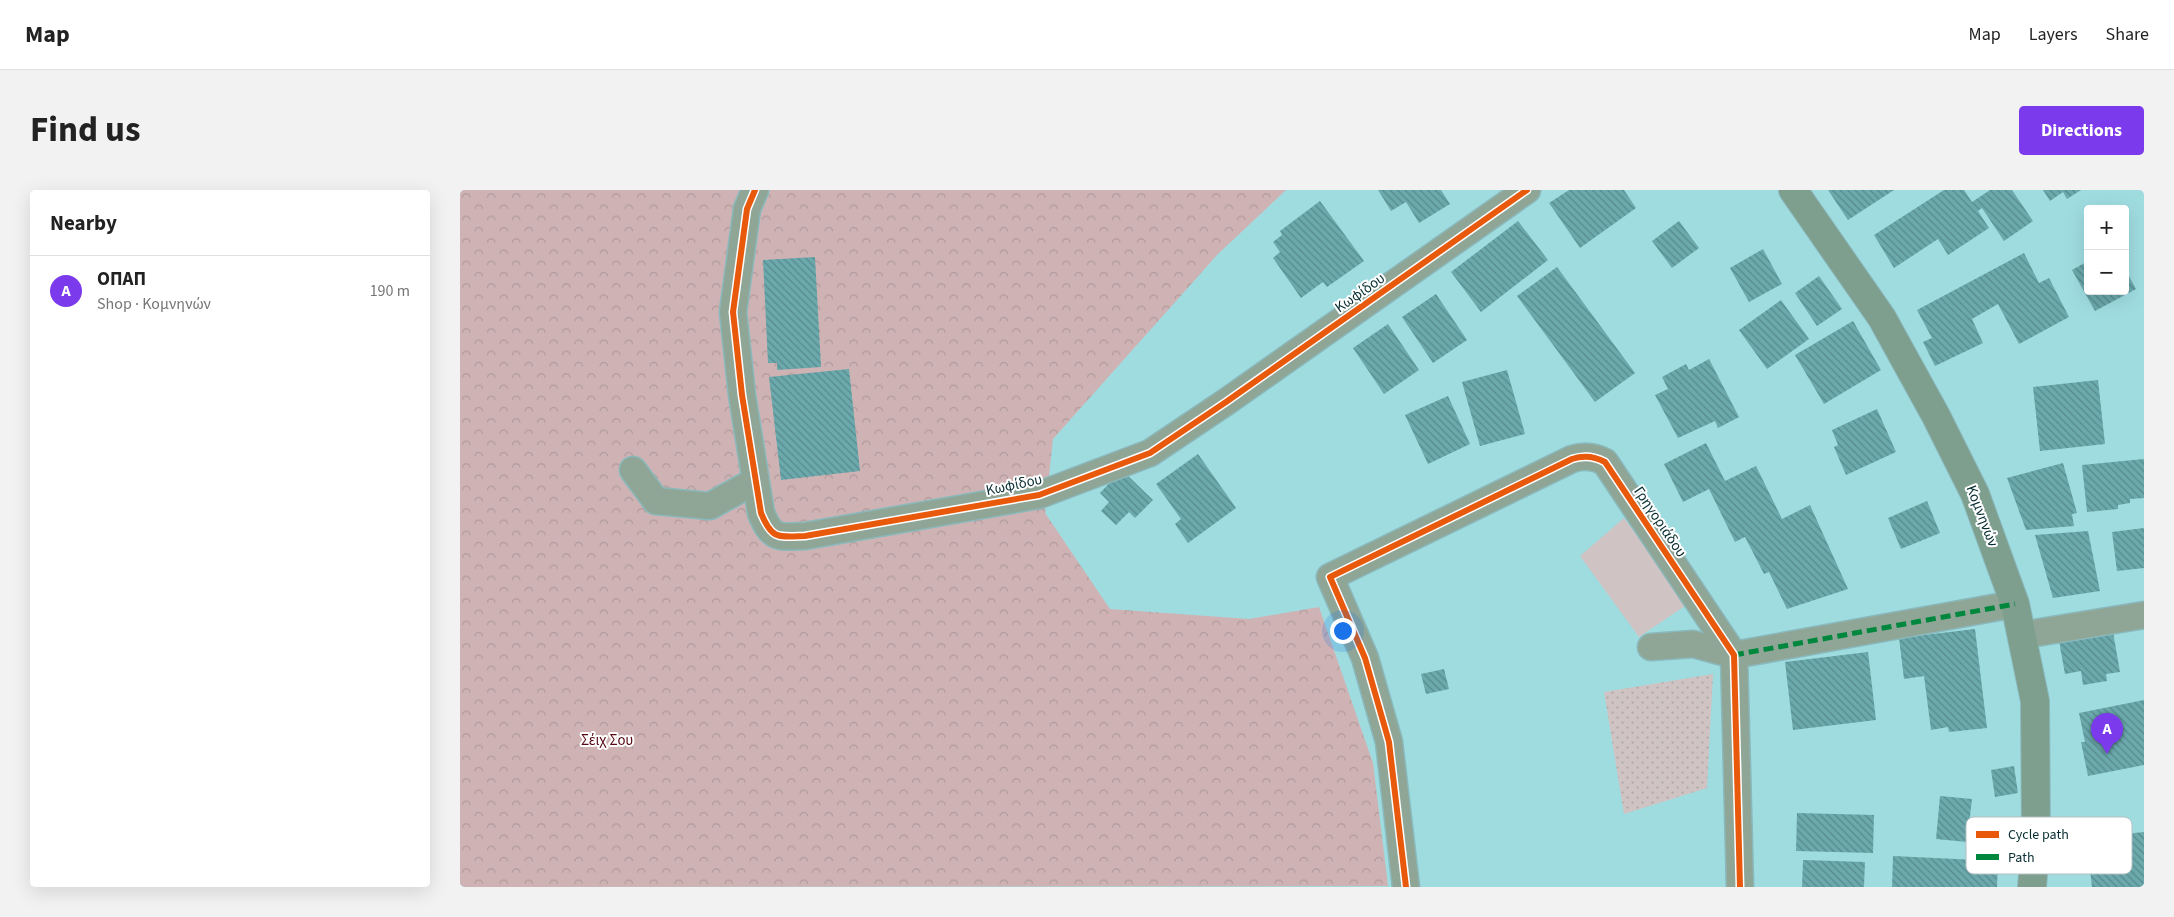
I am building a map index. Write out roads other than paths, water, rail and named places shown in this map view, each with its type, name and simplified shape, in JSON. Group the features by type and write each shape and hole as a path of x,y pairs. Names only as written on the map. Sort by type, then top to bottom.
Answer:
{"main road":[{"name":"Κομνηνών","path":"1792,190 1882,318 1936,416 1975,494 2015,604 2023,635 2035,701 2036,817"},
{"name":"Κομνηνών","path":"2032,887 2033,874"}],"street":[{"name":"Κωφίδου","path":"755,190 747,209 733,312 742,395 761,513 768,530 781,537 805,536 1038,495 1150,453 1226,402 1527,190"},
{"name":"Γρηγοριάδου","path":"1406,887 1389,742 1365,658 1330,577 1572,459 1581,456 1596,457 1605,462 1734,655"},
{"path":"633,470 656,501 710,506 755,481"},
{"path":"1651,647 1693,644 1734,655 2015,604"},
{"path":"2023,635 2144,616"},
{"path":"1734,655 1740,887"}],"place":[{"name":"ΟΠΑΠ","path":"2107,754"}],"park label":[{"name":"Σέιχ Σου","path":"607,740"}]}
